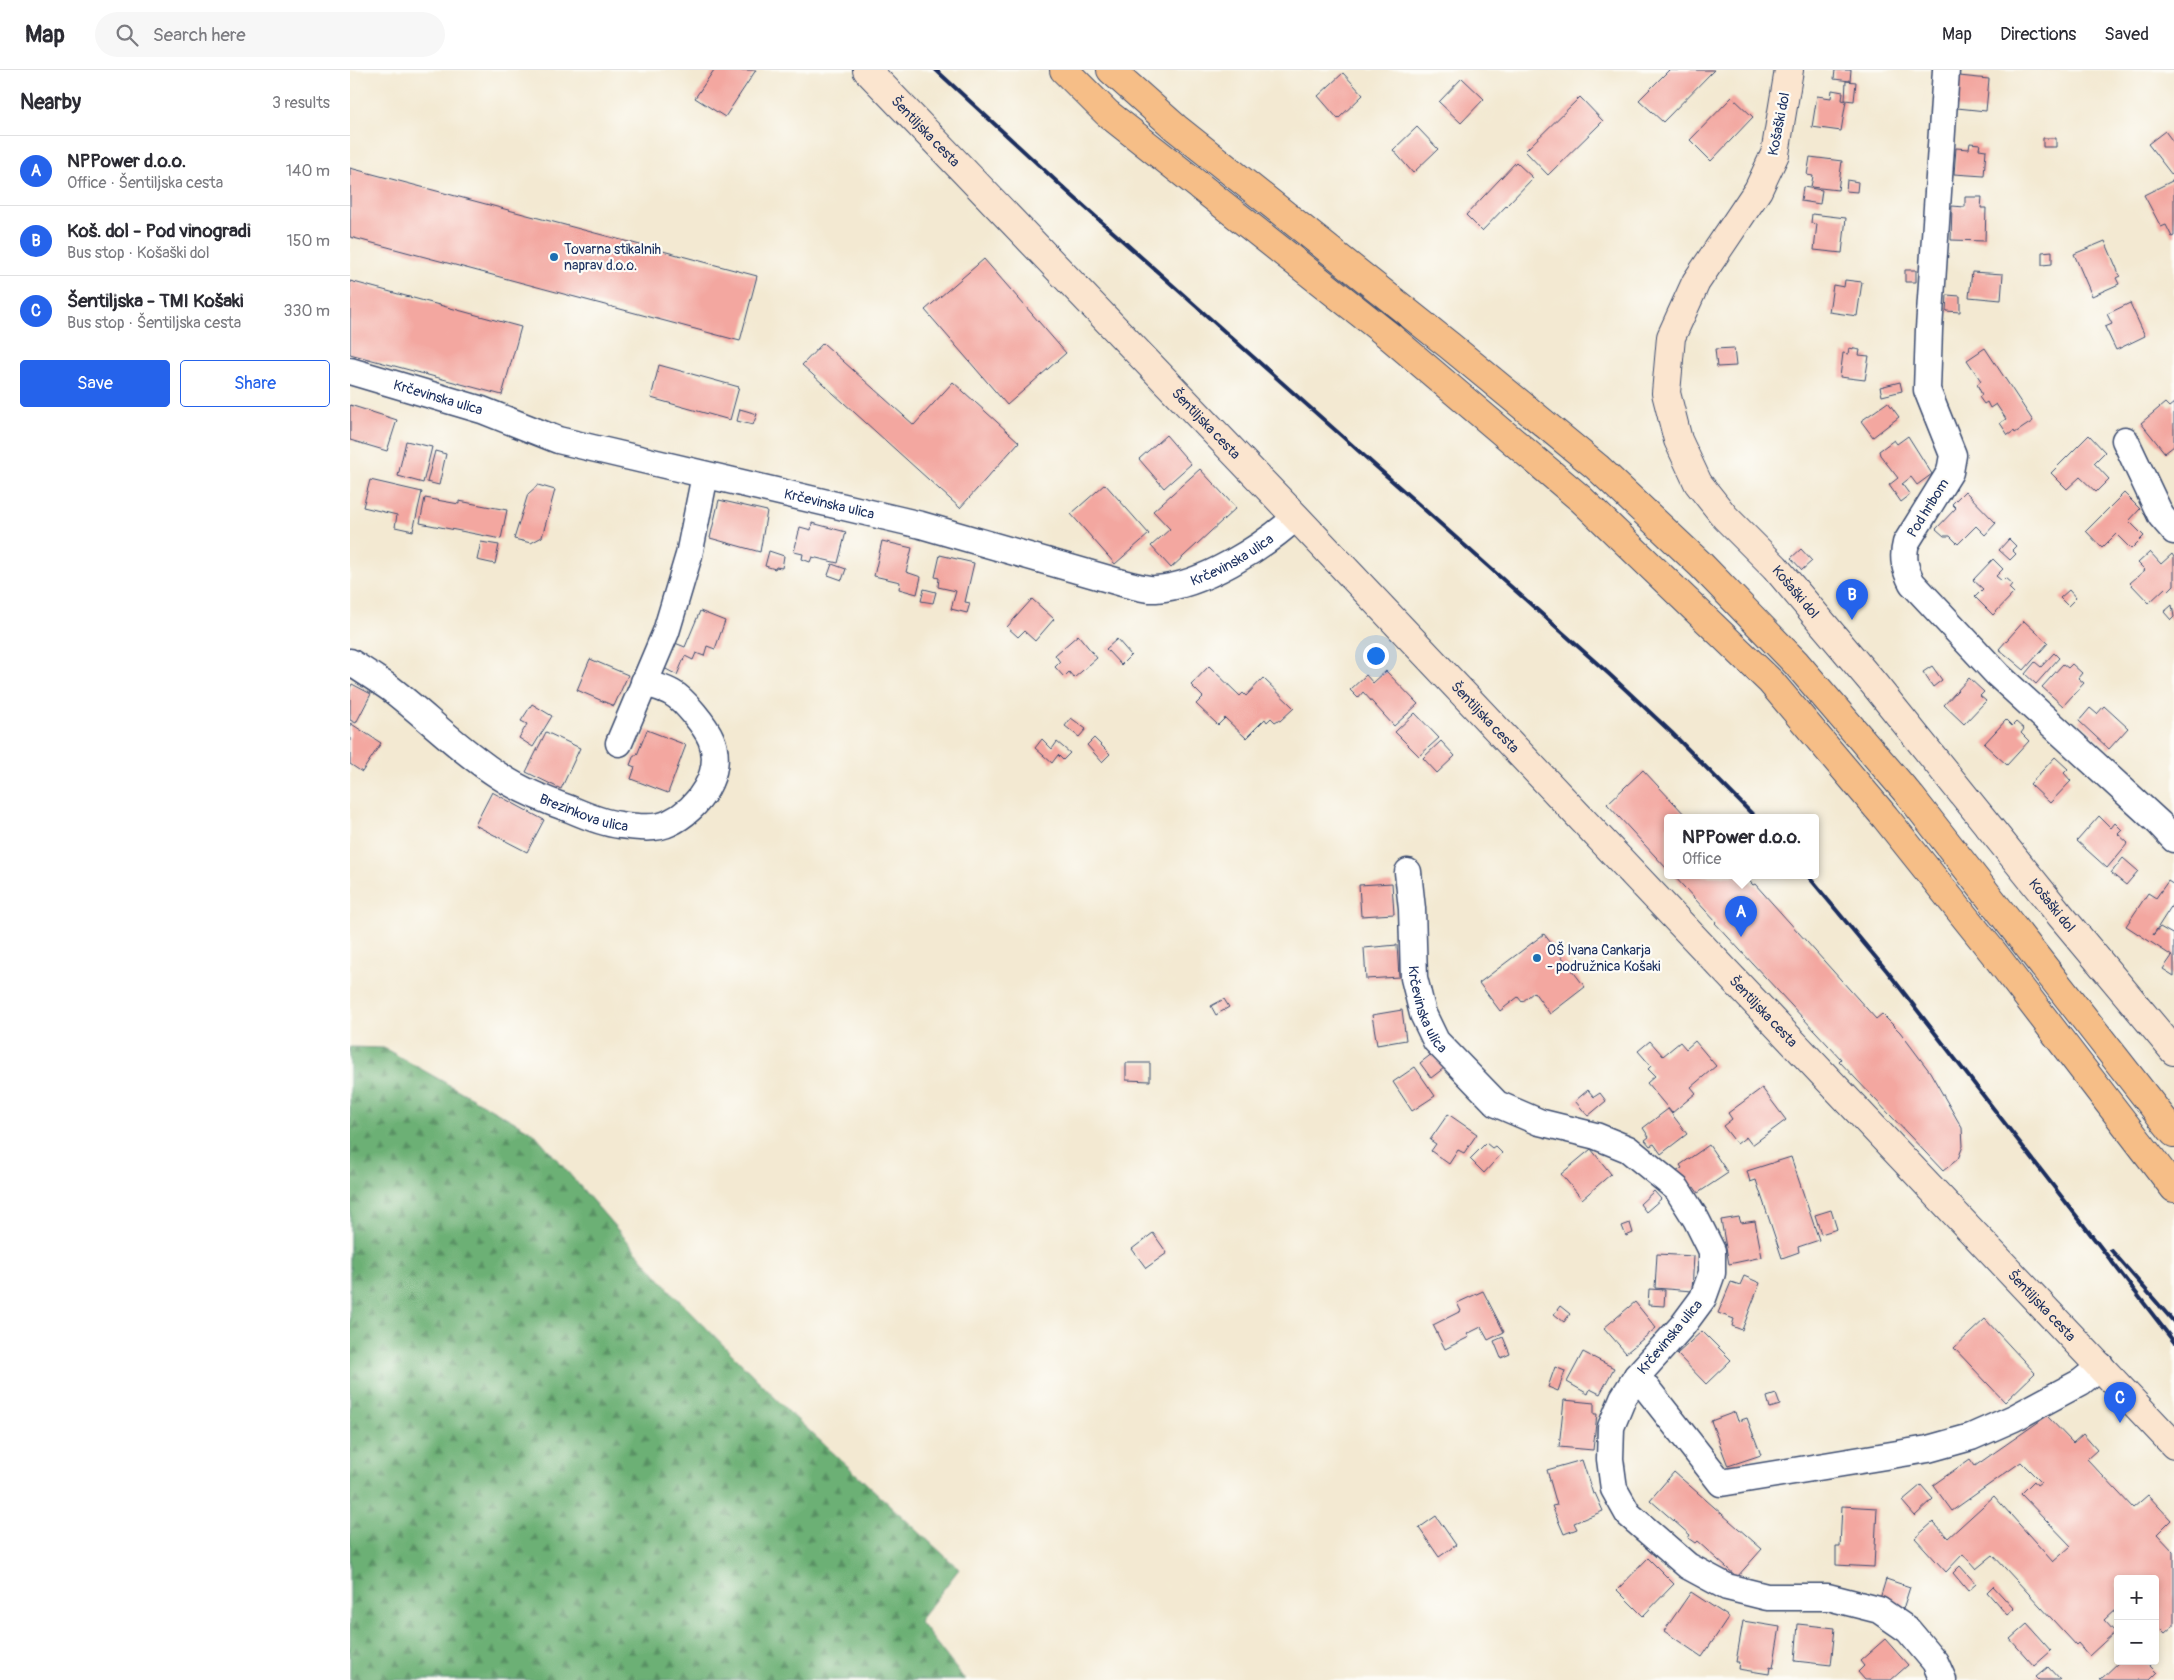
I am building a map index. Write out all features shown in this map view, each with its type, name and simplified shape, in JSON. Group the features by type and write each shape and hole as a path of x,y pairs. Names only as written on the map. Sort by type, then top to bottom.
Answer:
{"highway":[{"path":"1064,70 1107,113 1388,335 1581,499 1771,682 1885,816 2174,1188"},
{"path":"1112,70 1176,128 1450,346 1597,467 1701,565 1796,664 1911,797 2174,1133"}],"street":[{"name":"Šentiljska cesta","path":"867,70 1296,517 2174,1444"},
{"name":"Košaški dol","path":"1789,70 1775,154 1758,190 1696,282 1671,337 1666,393 1678,440 1698,483 1725,517 1775,568 1874,684 2061,916 2171,1040"},
{"name":"Pod hribom","path":"1946,70 1926,390 1952,455 1953,462 1950,472 1906,543 1903,555 1906,571 1912,583 1998,675 2159,822 2174,839"},
{"name":"Krčevinska ulica","path":"350,371 482,410 558,440 921,525 1126,584 1154,590 1180,586 1220,569 1280,531 1296,517"},
{"path":"2125,440 2161,516 2174,531"},
{"path":"619,743 666,632 688,555 705,475"},
{"name":"Brezinkova ulica","path":"350,662 391,689 439,730 502,778 552,802 593,818 620,825 647,827 668,824 696,805 709,781 714,758 712,740 696,717 674,694 644,682"},
{"name":"Krčevinska ulica","path":"1408,872 1412,909 1414,978 1423,1014 1436,1041 1497,1104 1539,1122 1596,1136 1628,1149 1677,1189 1712,1251 1712,1273 1703,1298 1683,1325 1637,1376 1622,1398 1611,1427 1610,1460 1614,1489 1628,1514 1688,1566 1727,1587 1767,1597 1828,1597 1879,1610 1908,1630 1935,1662 1943,1680"},
{"path":"1637,1376 1721,1483 1928,1449 1971,1437 2014,1418 2073,1386 2101,1366"}],"green space":[{"path":"350,1047 384,1048 534,1133 674,1295 790,1413 959,1569 919,1621 965,1680 350,1680"}],"building":[{"path":"714,70 756,70 725,117 695,98"},
{"path":"1669,70 1714,70 1663,122 1639,100"},
{"path":"1835,70 1851,70 1850,81 1834,79"},
{"path":"1343,73 1363,95 1338,119 1318,96"},
{"path":"1959,76 1989,79 1986,111 1957,108 1958,97 1954,96 1955,88 1958,89"},
{"path":"1462,78 1484,99 1461,123 1439,102"},
{"path":"1846,81 1856,82 1854,101 1845,100"},
{"path":"1832,90 1843,92 1842,100 1846,101 1841,131 1812,127 1817,96 1831,98"},
{"path":"1580,97 1603,121 1548,175 1525,151"},
{"path":"1732,97 1753,117 1711,161 1690,140"},
{"path":"1417,127 1438,149 1413,173 1393,150"},
{"path":"2165,131 2174,143 2174,174 2172,175 2148,144"},
{"path":"2043,138 2056,138 2056,147 2043,147"},
{"path":"1970,143 1980,144 1979,149 1986,150 1984,176 1954,174 1956,148 1969,149"},
{"path":"1810,157 1842,161 1838,190 1811,187 1813,176 1807,175"},
{"path":"1516,162 1533,178 1482,231 1466,215"},
{"name":"Tovarna stikalnih naprav d.o.o.","path":"350,168 757,276 740,341 350,237"},
{"path":"1847,180 1858,182 1857,192 1846,191"},
{"path":"2174,180 2174,236 2172,237 2166,225 2161,227 2144,195"},
{"path":"1803,187 1822,190 1820,204 1801,201"},
{"path":"1965,197 1982,197 1981,208 1986,208 1985,241 1951,240 1952,206 1965,207"},
{"path":"1812,214 1846,218 1842,253 1814,250 1817,224 1811,223"},
{"path":"2105,241 2120,276 2116,278 2119,284 2092,296 2074,254"},
{"path":"2052,251 2052,264 2042,265 2042,252"},
{"path":"984,259 1066,353 1007,405 925,310"},
{"path":"1905,270 1916,270 1916,282 1905,282"},
{"path":"1972,272 2003,274 2001,300 1969,297"},
{"path":"1845,280 1862,282 1857,316 1829,312 1833,285 1844,287"},
{"path":"350,281 521,327 502,395 350,354"},
{"path":"1947,295 1960,296 1960,312 1946,311"},
{"path":"2130,303 2145,336 2116,350 2105,327 2112,324 2107,314"},
{"path":"823,343 914,425 953,382 1019,442 960,508 802,365"},
{"path":"1734,348 1736,366 1717,367 1715,349"},
{"path":"1849,348 1860,350 1859,355 1869,356 1865,380 1840,377 1843,353 1848,354"},
{"path":"1985,348 2033,421 2015,433 2014,431 2008,435 2000,423 2006,419 1996,404 1990,408 1987,402 1984,404 1979,397 1982,395 1977,384 1981,381 1967,360"},
{"path":"659,365 739,387 730,420 651,398"},
{"path":"1900,382 1902,391 1882,396 1880,387"},
{"path":"1888,402 1899,417 1873,437 1861,421"},
{"path":"2165,403 2169,407 2174,403 2174,446 2165,453 2141,423"},
{"path":"350,405 397,420 387,451 350,440"},
{"path":"740,409 757,414 753,425 737,421"},
{"path":"1166,435 1191,464 1164,488 1139,459"},
{"path":"2089,435 2105,452 2094,463 2109,479 2096,492 2080,477 2067,489 2051,473"},
{"path":"1908,436 1932,474 1917,485 1911,477 1902,484 1910,495 1901,502 1889,485 1898,478 1879,451 1894,440 1897,444"},
{"path":"406,441 432,447 423,483 398,476"},
{"path":"435,451 446,454 439,485 427,482"},
{"path":"1200,469 1236,508 1171,568 1151,546 1170,529 1153,511"},
{"path":"370,480 422,492 413,531 395,527 397,515 363,507"},
{"path":"1105,484 1149,534 1115,564 1071,514"},
{"path":"538,485 555,490 542,537 531,543 514,539 528,494"},
{"path":"1965,491 1996,523 1985,535 1976,526 1958,544 1950,536 1944,536 1936,529 1956,508 1952,504"},
{"path":"2124,493 2140,509 2129,521 2144,536 2131,549 2116,534 2102,548 2086,531"},
{"path":"425,498 459,504 459,501 507,510 501,539 420,523"},
{"path":"719,500 767,511 760,552 710,538"},
{"path":"812,523 846,532 838,563 812,557 810,562 802,559 803,554 794,552 800,527 811,530"},
{"path":"2009,539 2016,546 2012,550 2016,554 2010,560 1999,550"},
{"path":"882,541 912,548 906,572 921,577 917,594 899,589 900,582 874,576"},
{"path":"481,542 499,545 495,564 477,560"},
{"path":"1801,549 1812,561 1802,570 1791,558"},
{"path":"769,551 784,556 782,568 776,567 775,569 765,566"},
{"path":"2150,552 2161,564 2172,554 2174,557 2174,585 2168,591 2165,588 2149,603 2130,583 2145,570 2138,563"},
{"path":"940,555 974,563 965,602 970,603 967,613 951,609 956,591 938,587 939,578 935,577"},
{"path":"1993,559 2003,569 1996,576 2002,581 2005,578 2012,584 2009,588 2014,593 1993,615 1975,597 1983,589 1973,580"},
{"path":"832,564 846,569 842,580 828,575"},
{"path":"924,589 936,592 933,603 921,601"},
{"path":"2069,590 2076,598 2068,606 2060,598"},
{"path":"1032,599 1054,619 1035,641 1024,631 1018,637 1007,627"},
{"path":"2172,605 2174,617 2171,620 2164,612"},
{"path":"700,611 725,621 715,649 707,646 704,656 696,653 693,660 685,656 677,675 664,668 675,643 685,647"},
{"path":"2024,621 2048,643 2024,670 1999,649"},
{"path":"1078,635 1097,658 1074,678 1069,672 1064,677 1055,667 1060,662 1055,655"},
{"path":"1117,639 1131,655 1121,665 1106,649"},
{"path":"2054,653 2059,658 2036,684 2025,674 2035,662 2041,667"},
{"path":"590,659 628,675 614,706 577,690"},
{"path":"2063,664 2068,668 2072,664 2082,673 2078,678 2084,683 2063,706 2042,687"},
{"path":"1209,666 1240,696 1243,693 1246,696 1263,678 1294,708 1280,721 1275,722 1271,718 1267,722 1265,719 1246,738 1225,718 1218,725 1196,704 1203,697 1191,685"},
{"path":"1932,666 1942,680 1933,687 1923,672"},
{"path":"1386,671 1418,704 1394,726 1363,692 1358,698 1350,690 1366,675 1373,683"},
{"path":"1969,678 1984,692 1980,696 1986,701 1964,724 1944,705"},
{"path":"352,684 371,694 356,723 350,720 350,688"},
{"path":"532,704 552,716 533,747 519,738 527,724 521,721"},
{"path":"2104,706 2128,728 2109,749 2079,721 2090,708 2097,714"},
{"path":"1415,713 1439,738 1419,756 1395,732"},
{"path":"1071,718 1086,729 1079,737 1065,726"},
{"path":"2006,720 2012,726 2016,722 2024,729 2021,733 2029,741 2007,765 1984,744"},
{"path":"350,723 381,743 362,772 350,764"},
{"path":"647,730 686,745 668,793 631,779 635,767 630,765 634,755 637,755"},
{"path":"546,732 580,748 561,789 526,772"},
{"path":"1094,738 1110,754 1102,762 1087,745"},
{"path":"1042,739 1052,749 1057,742 1070,753 1063,760 1058,755 1052,763 1035,748"},
{"path":"1441,741 1455,756 1437,773 1423,758"},
{"path":"2055,757 2068,769 2064,773 2071,781 2050,803 2030,784"},
{"path":"1643,770 1684,814 1664,814 1664,866 1607,804"},
{"path":"492,792 544,820 527,852 475,825"},
{"path":"2099,816 2111,828 2115,823 2122,830 2118,834 2128,843 2107,868 2077,841"},
{"path":"2123,858 2138,871 2126,885 2111,873"},
{"path":"1677,879 1748,879 1753,885 1755,884 1876,1019 1882,1014 1900,1032 1930,1072 1962,1128 1963,1146 1958,1159 1943,1171 1839,1061 1841,1059"},
{"path":"2168,881 2174,885 2174,902 2153,935 2160,927 2174,935 2174,976 2163,969 2172,956 2126,926 2148,893 2156,898"},
{"path":"1392,883 1394,914 1361,916 1359,885"},
{"name":"OŠ Ivana Cankarja - podružnica Košaki","path":"1544,934 1585,987 1550,1014 1534,992 1522,1002 1518,997 1500,1011 1479,983"},
{"path":"1397,945 1399,977 1366,979 1364,948"},
{"path":"1224,999 1229,1007 1216,1015 1211,1006"},
{"path":"1402,1010 1406,1040 1377,1045 1372,1015"},
{"path":"1650,1041 1663,1056 1680,1042 1686,1049 1695,1041 1716,1066 1691,1087 1696,1093 1672,1113 1647,1083 1655,1076 1648,1069 1651,1066 1638,1051"},
{"path":"1433,1053 1444,1068 1431,1078 1420,1063"},
{"path":"1126,1063 1150,1063 1150,1081 1126,1080"},
{"path":"1415,1067 1435,1096 1412,1111 1393,1082"},
{"path":"1762,1088 1786,1120 1752,1145 1746,1137 1737,1144 1723,1126 1732,1119 1728,1113"},
{"path":"1588,1090 1594,1097 1600,1093 1606,1101 1588,1116 1575,1101"},
{"path":"1668,1109 1687,1134 1661,1154 1654,1144 1650,1146 1645,1140 1649,1137 1643,1128"},
{"path":"1448,1114 1477,1134 1464,1153 1458,1150 1449,1164 1431,1151 1436,1144 1430,1140"},
{"path":"1486,1143 1492,1148 1495,1146 1502,1153 1484,1173 1470,1159"},
{"path":"1709,1145 1728,1173 1698,1193 1694,1187 1688,1190 1676,1172 1682,1168 1680,1165"},
{"path":"1591,1149 1611,1174 1582,1199 1561,1174"},
{"path":"1791,1157 1819,1240 1798,1247 1799,1252 1782,1258 1756,1180 1750,1182 1747,1171"},
{"path":"1654,1191 1661,1199 1646,1212 1640,1204"},
{"path":"1831,1210 1837,1229 1821,1234 1815,1215"},
{"path":"1739,1217 1741,1223 1755,1221 1762,1257 1729,1264 1721,1220"},
{"path":"1630,1223 1633,1233 1626,1236 1622,1226"},
{"path":"1153,1233 1167,1253 1146,1268 1132,1249"},
{"path":"1657,1254 1694,1256 1692,1291 1655,1288"},
{"path":"1744,1276 1760,1283 1742,1330 1732,1326 1734,1319 1718,1313 1731,1282 1740,1285"},
{"path":"1649,1289 1665,1290 1664,1306 1648,1305"},
{"path":"1483,1291 1504,1332 1488,1340 1481,1327 1467,1334 1469,1337 1445,1349 1433,1325 1461,1311 1457,1303"},
{"path":"1635,1302 1656,1328 1626,1353 1604,1328"},
{"path":"1560,1306 1570,1314 1564,1322 1554,1314"},
{"path":"1985,1319 2035,1373 2005,1402 1954,1348"},
{"path":"1702,1331 1731,1360 1706,1384 1677,1354"},
{"path":"1503,1337 1510,1354 1501,1358 1494,1341"},
{"path":"1583,1352 1614,1368 1600,1394 1590,1389 1588,1394 1567,1382"},
{"path":"1555,1367 1565,1371 1558,1391 1548,1387"},
{"path":"1776,1394 1780,1405 1770,1408 1767,1397"},
{"path":"1564,1400 1594,1403 1594,1414 1597,1414 1593,1450 1559,1447"},
{"path":"1735,1412 1738,1421 1747,1418 1761,1455 1728,1466 1711,1421"},
{"path":"2047,1416 2073,1443 2083,1434 2097,1450 2087,1459 2133,1508 2148,1495 2171,1520 2157,1534 2174,1552 2174,1625 2165,1633 2159,1627 2159,1575 2114,1575 2114,1611 2104,1620 2114,1633 2089,1656 2078,1643 2076,1645 1993,1555 1976,1569 1963,1554 1946,1572 1915,1538 1933,1522 1948,1538 1994,1496 2053,1562 2071,1546 2021,1494 2034,1481 2037,1485 2041,1482 2021,1462 1952,1511 1933,1485 1970,1459 1975,1466"},
{"path":"1582,1460 1593,1494 1595,1493 1603,1511 1574,1523 1577,1529 1564,1534 1552,1506 1557,1505 1547,1470"},
{"path":"1674,1472 1762,1549 1737,1577 1697,1541 1695,1543 1688,1538 1690,1535 1650,1500"},
{"path":"1921,1485 1933,1499 1915,1516 1902,1501"},
{"path":"1842,1506 1877,1508 1874,1567 1836,1565 1836,1547 1840,1547"},
{"path":"1436,1516 1456,1545 1439,1557 1419,1528"},
{"path":"1648,1558 1674,1584 1643,1616 1617,1590"},
{"path":"1960,1566 1976,1584 1968,1591 1953,1573"},
{"path":"1886,1579 1910,1587 1903,1609 1879,1602"},
{"path":"1993,1586 2014,1609 2007,1615 1987,1592"},
{"path":"1691,1592 1729,1617 1702,1657 1664,1631"},
{"path":"1743,1621 1780,1627 1773,1668 1770,1667 1769,1674 1738,1669 1739,1662 1736,1662"},
{"path":"1798,1624 1835,1628 1831,1665 1795,1661"},
{"path":"2027,1624 2051,1651 2034,1666 2010,1639"},
{"path":"1885,1639 1908,1665 1891,1680 1865,1680 1858,1672 1864,1666 1860,1661"},
{"path":"2116,1665 2149,1665 2157,1673 2150,1680 2100,1680"},
{"path":"2048,1667 2060,1680 2039,1680 2036,1677"}],"railway":[{"path":"936,70 1068,192 1609,674 1672,733 1752,814"},
{"path":"1810,879 1887,971 2174,1342"},
{"path":"2111,1250 2174,1322"}],"place":[{"name":"Tovarna stikalnih naprav d.o.o.","path":"554,257"},
{"name":"Koš. dol - Pod vinogradi","path":"1852,620"},
{"name":"NPPower d.o.o.","path":"1741,937"},
{"name":"OŠ Ivana Cankarja - podružnica Košaki","path":"1537,958"},
{"name":"Šentiljska - TMI Košaki","path":"2120,1423"}]}
